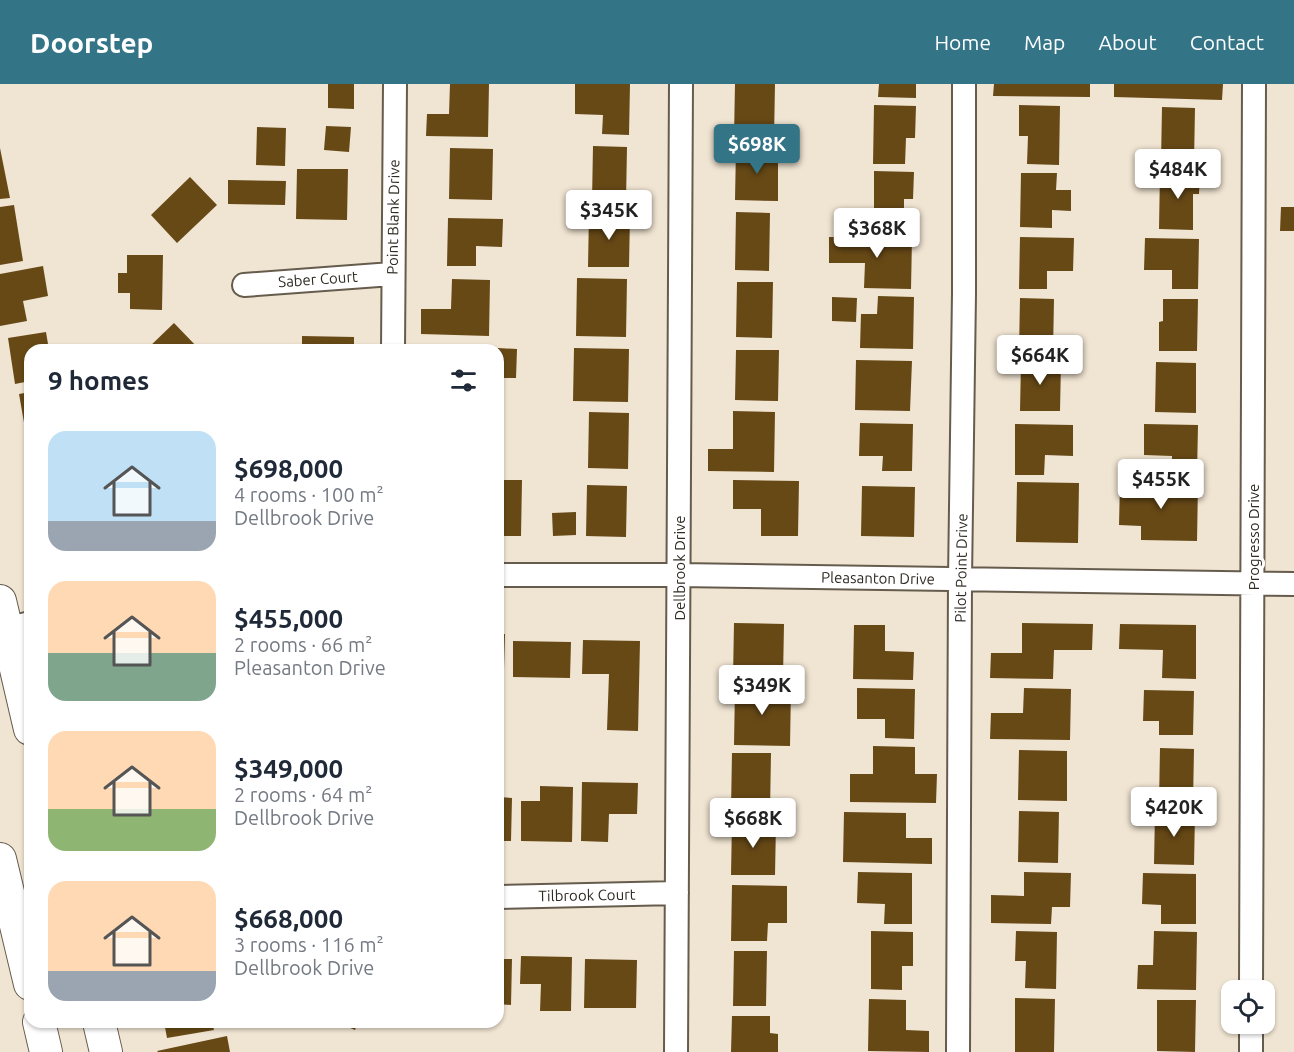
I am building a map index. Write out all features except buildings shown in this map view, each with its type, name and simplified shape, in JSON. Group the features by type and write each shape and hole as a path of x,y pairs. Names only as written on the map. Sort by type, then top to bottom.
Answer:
{"main road":[{"path":"9,621 24,698"},
{"path":"0,859 24,959"},
{"path":"40,1028 46,1052"}],"street":[{"name":"Point Blank Drive","path":"393,344 395,84"},
{"name":"Dellbrook Drive","path":"676,1052 681,84"},
{"name":"Pilot Point Drive","path":"958,1052 964,84"},
{"name":"Progresso Drive","path":"1251,980 1254,84"},
{"name":"Saber Court","path":"244,285 392,274"},
{"name":"Pleasanton Drive","path":"504,574 679,574 1294,585"},
{"name":"Tilbrook Court","path":"504,897 677,893"},
{"path":"1251,1034 1251,1052"}]}
